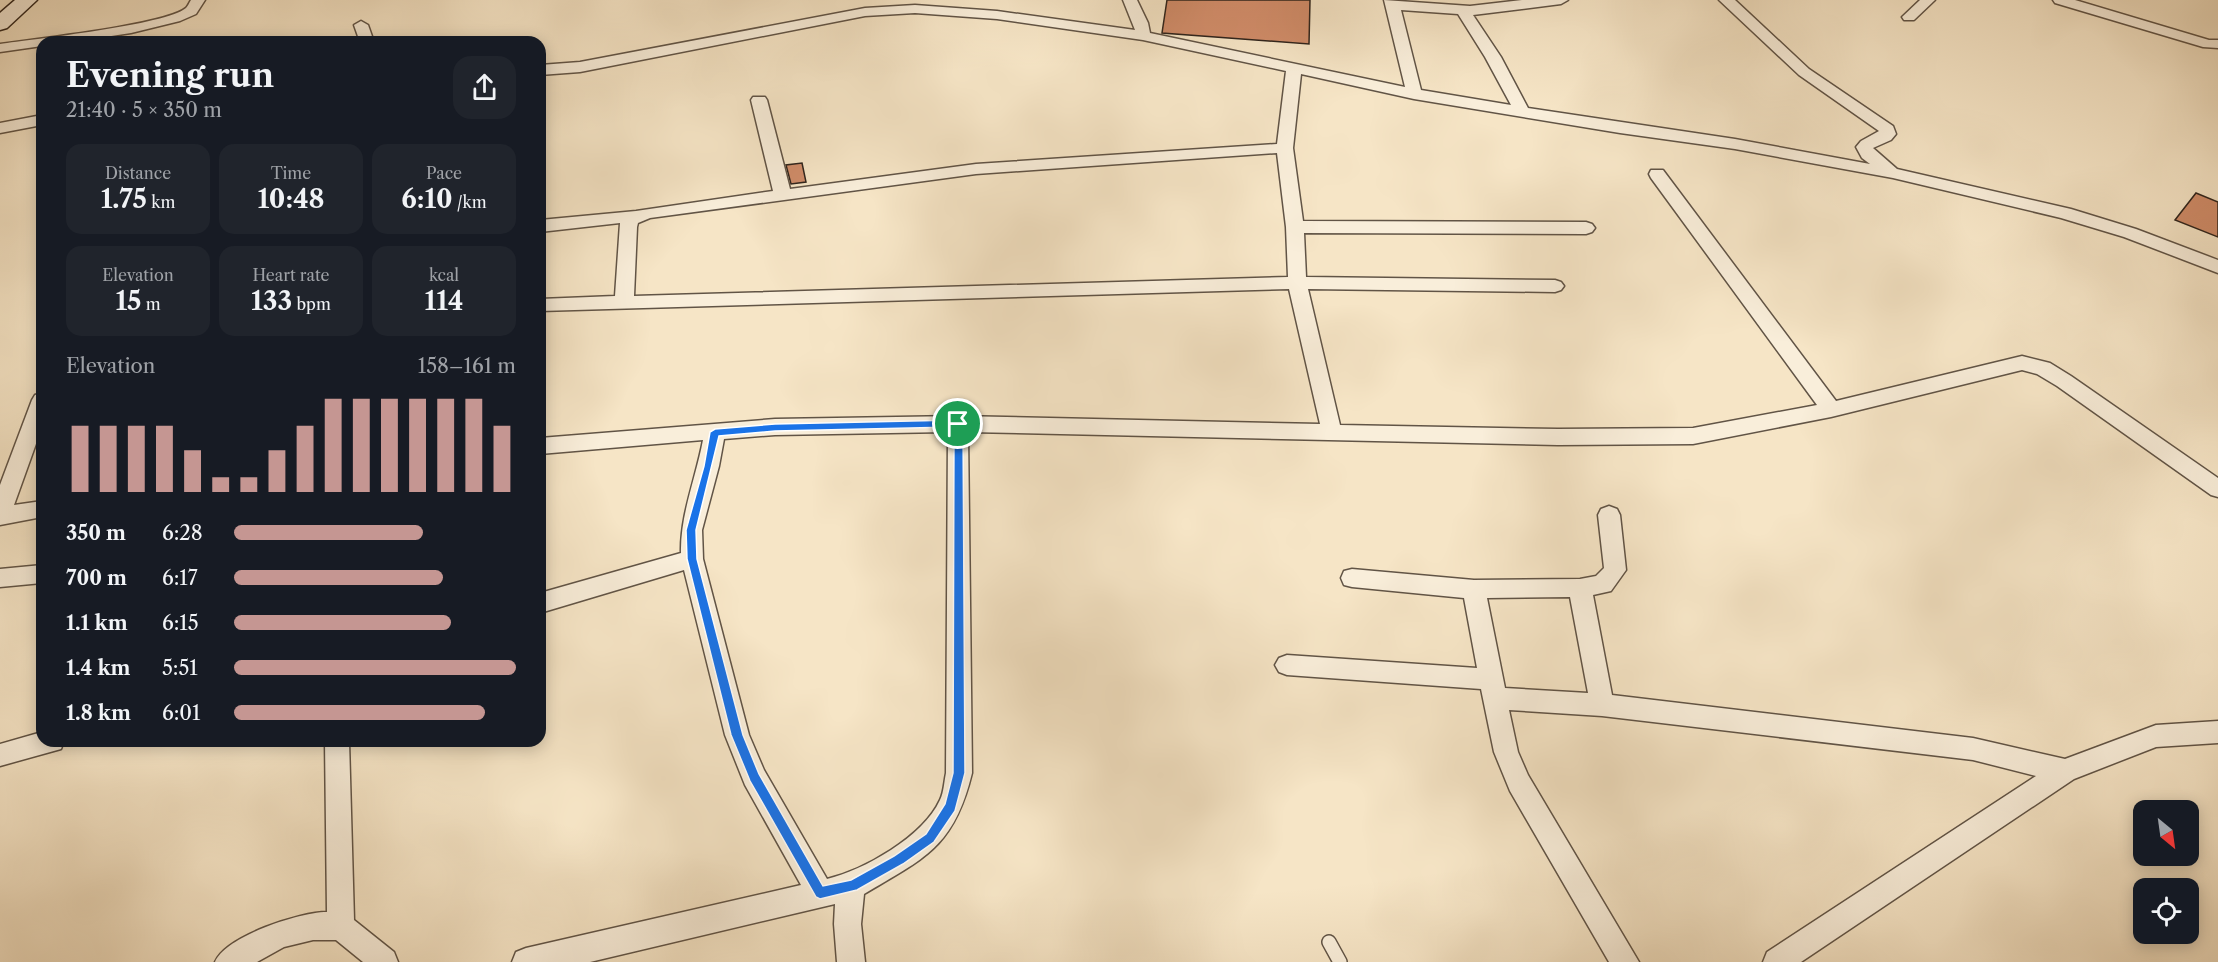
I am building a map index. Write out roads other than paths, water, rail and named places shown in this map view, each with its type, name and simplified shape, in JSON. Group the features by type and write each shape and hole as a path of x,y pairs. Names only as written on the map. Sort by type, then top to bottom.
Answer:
{"main road":[{"path":"0,24 27,0"}],"street":[{"path":"84,36 132,29 175,18 191,11 198,0"},
{"path":"1130,0 1142,23 1143,36"},
{"path":"1414,94 1392,2 1470,10 1561,0"},
{"path":"1726,0 1773,40 1804,72 1887,129 1888,134 1885,137 1868,142 1864,147 1868,154 1893,173"},
{"path":"1909,17 1928,0"},
{"path":"2060,0 2208,44 2218,44"},
{"path":"546,70 580,67 691,47 862,6 987,14 1143,36 1414,94 1735,144 1893,173 2074,215 2218,267"},
{"path":"1470,10 1465,14 1466,18 1493,57 1522,112"},
{"path":"360,25 365,36"},
{"path":"0,48 36,43"},
{"path":"1294,70 1285,148 1295,226 1297,283 1332,432"},
{"path":"759,100 783,196"},
{"path":"0,128 36,121"},
{"path":"546,225 638,216 976,169 1285,148"},
{"path":"1657,174 1831,410"},
{"path":"624,303 628,227 630,220 638,216"},
{"path":"1295,226 1586,228"},
{"path":"546,305 1297,283 1555,286"},
{"path":"546,446 775,427 958,424 1558,437 1693,436 1831,410 2022,363 2043,368 2064,381 2218,489"},
{"path":"36,416 0,515 36,510"},
{"path":"526,962 647,936 853,886 930,838 951,807 959,773 958,424"},
{"path":"715,432 706,477 691,530 692,559 737,735 754,777 820,893"},
{"path":"1352,578 1474,590 1580,588 1603,584 1615,570 1609,515"},
{"path":"546,601 692,559"},
{"path":"0,578 36,575"},
{"path":"1580,588 1602,705"},
{"path":"1474,590 1506,752 1519,783 1625,962"},
{"path":"1287,665 1973,749 2065,771"},
{"path":"1777,962 2065,771 2156,736 2218,732"},
{"path":"0,755 36,745"},
{"path":"337,747 341,926"},
{"path":"851,962 846,920 847,902 853,886"},
{"path":"229,962 279,935 313,926 341,926 384,962"}],"lane":[{"path":"1329,942 1340,962"}]}
